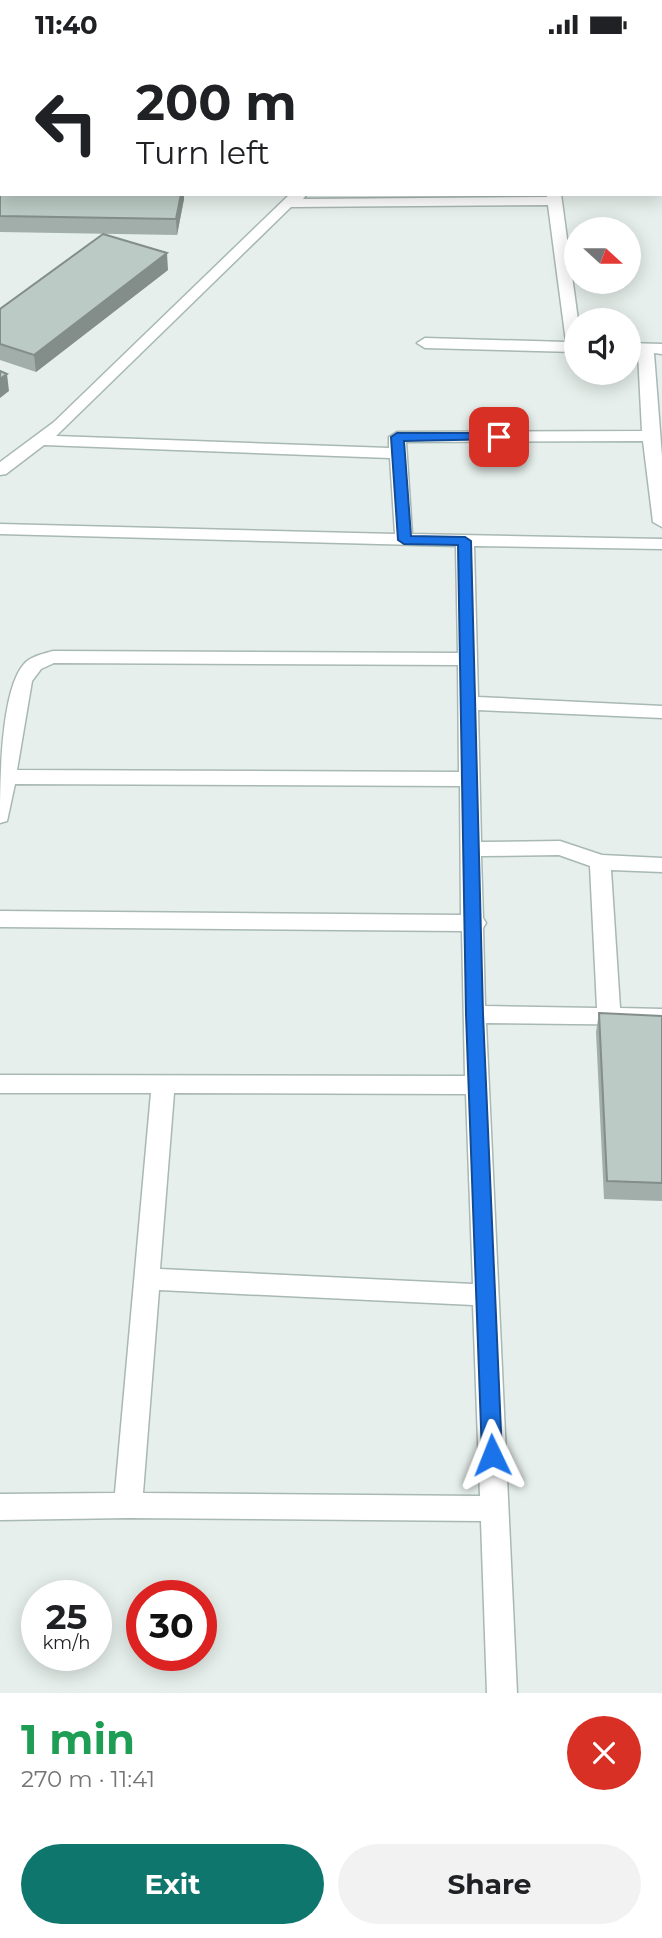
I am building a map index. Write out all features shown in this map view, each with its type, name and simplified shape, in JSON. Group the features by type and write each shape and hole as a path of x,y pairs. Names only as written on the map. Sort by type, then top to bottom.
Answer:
{"street":[{"path":"0,470 60,425 294,199 554,198 570,308"},
{"path":"425,342 564,347"},
{"path":"654,349 652,436 662,522"},
{"path":"404,540 397,437 652,436"},
{"path":"40,440 398,453"},
{"path":"0,529 662,544"},
{"path":"465,541 469,779 475,923 474,1014 502,1693"},
{"path":"0,816 3,777 22,681 37,661 53,657 467,659"},
{"path":"468,703 662,712"},
{"path":"3,777 469,779"},
{"path":"472,849 560,848 600,862 662,865"},
{"path":"600,862 609,1016"},
{"path":"0,919 475,923"},
{"path":"474,1014 662,1017"},
{"path":"0,1084 477,1085"},
{"path":"128,1505 163,1084"},
{"path":"146,1279 486,1295"},
{"path":"0,1507 128,1505 494,1509"}],"building":[{"path":"0,196 181,196 176,219 0,216"},
{"path":"103,234 167,253 34,355 0,344 0,309"},
{"path":"599,1013 662,1016 662,1183 607,1181"}],"route":[{"path":"492,1455 474,1014 475,923 469,779 465,541 404,540 397,437 499,437"}]}
